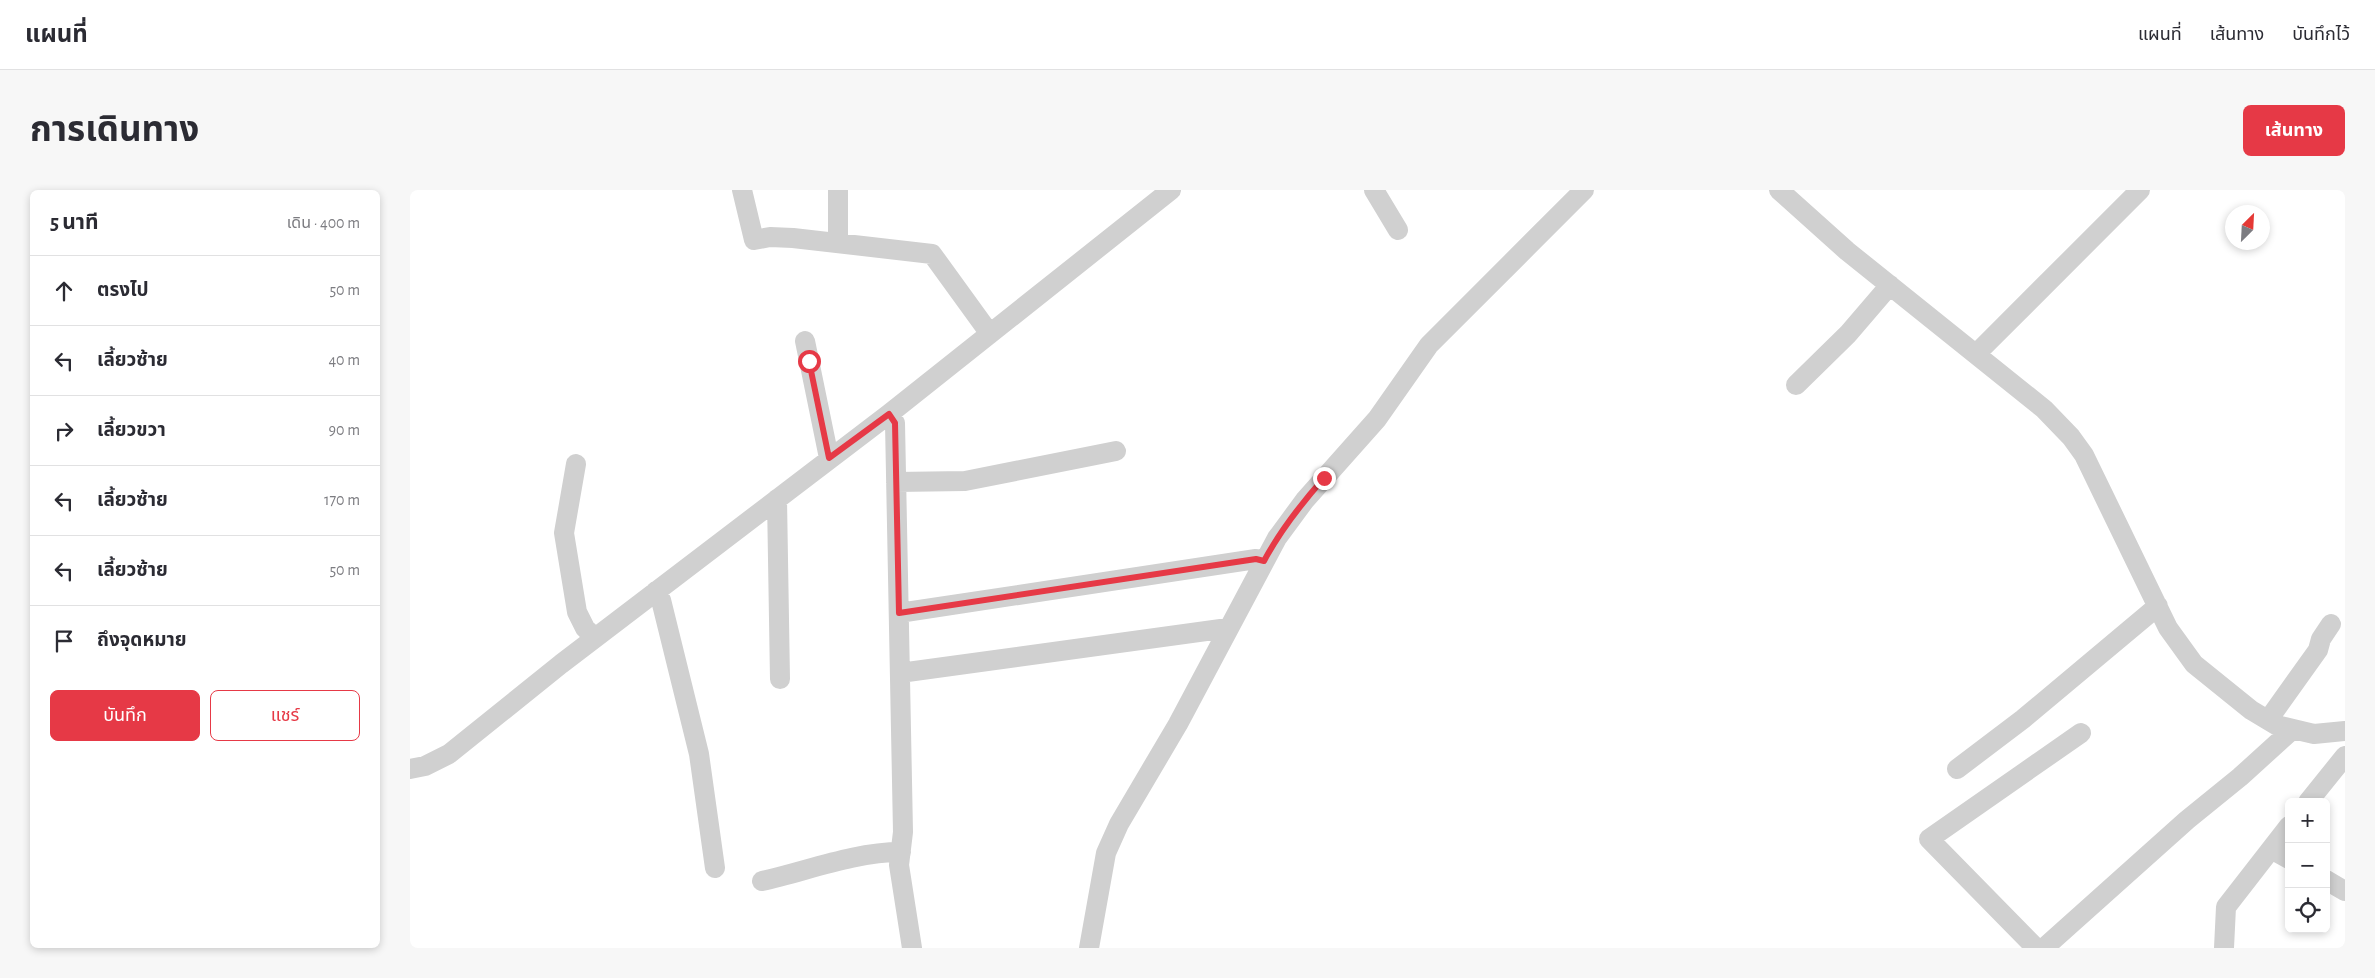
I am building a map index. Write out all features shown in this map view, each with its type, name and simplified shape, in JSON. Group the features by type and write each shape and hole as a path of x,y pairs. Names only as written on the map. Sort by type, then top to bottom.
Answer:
{"street":[{"path":"742,190 754,240 793,238 932,254 990,334"},
{"path":"838,190 838,243"},
{"path":"410,769 426,766 449,754 595,638 889,414 1171,190"},
{"path":"1374,190 1398,230"},
{"path":"1089,948 1105,861 1119,824 1178,724 1277,538 1305,500 1377,419 1429,345 1584,190"},
{"path":"1779,190 1847,251 2044,409 2071,437 2084,455 2168,628 2194,664 2251,710 2276,725 2314,734 2345,731"},
{"path":"1976,354 2140,190"},
{"path":"1796,385 1817,367 1890,285"},
{"path":"805,342 829,458"},
{"path":"889,414 895,423 903,832 899,865 912,948"},
{"path":"896,482 965,481 1116,452"},
{"path":"576,464 564,533 577,612 585,628 595,638"},
{"path":"776,499 780,679"},
{"path":"899,613 1256,559 1264,561"},
{"path":"656,592 661,600 681,675 699,754 715,868"},
{"path":"1957,769 2023,718 2158,606"},
{"path":"2268,720 2318,650 2321,639 2331,624"},
{"path":"900,673 1228,628"},
{"path":"2044,948 2187,820 2240,777 2293,729"},
{"path":"2036,948 1928,839 2081,733"},
{"path":"2311,798 2345,756"},
{"path":"2224,948 2226,908 2285,831"},
{"path":"2271,849 2285,857"},
{"path":"762,881 851,859 888,852 901,852"},
{"path":"2330,882 2345,891"}],"route":[{"path":"809,361 829,458 889,414 895,423 899,613 1256,559 1264,561 1277,538 1324,478"}]}
